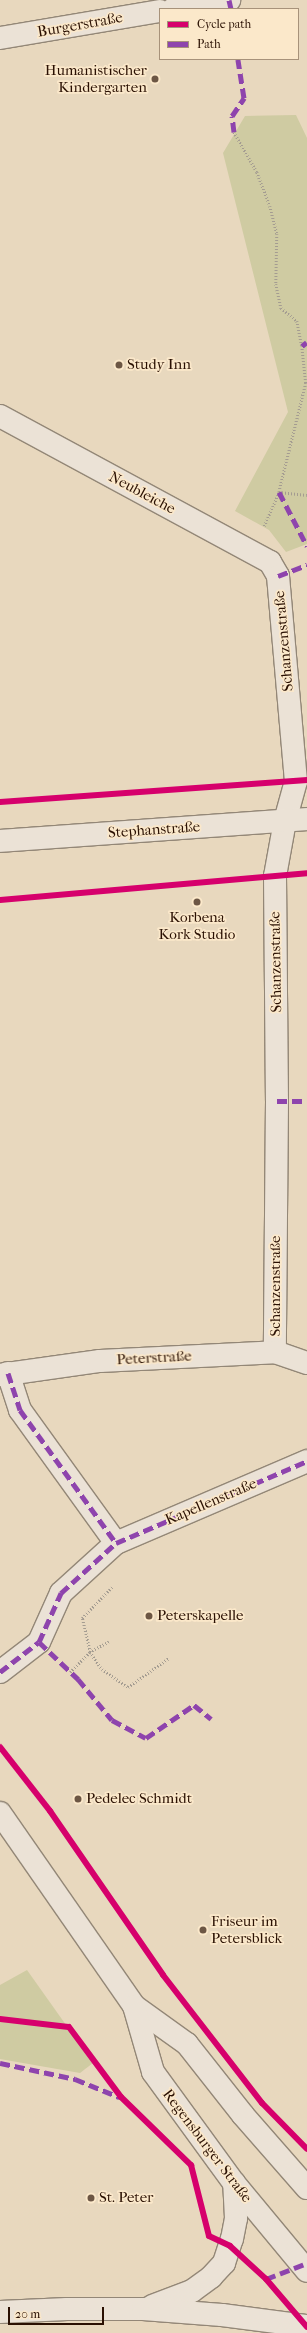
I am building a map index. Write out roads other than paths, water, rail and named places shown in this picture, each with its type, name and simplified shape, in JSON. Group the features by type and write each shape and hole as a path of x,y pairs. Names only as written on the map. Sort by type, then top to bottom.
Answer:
{"street":[{"path":"180,8 229,0"},
{"name":"Burgerstraße","path":"0,38 159,11"},
{"name":"Neubleiche","path":"0,416 270,562 278,576"},
{"name":"Schanzenstraße","path":"275,1352 277,1101 275,876 285,821 296,781 278,576"},
{"name":"Stephanstraße","path":"0,841 307,819"},
{"name":"Peterstraße","path":"4,1374 100,1361 275,1352 307,1363"},
{"path":"4,1374 20,1410 116,1543"},
{"name":"Kapellenstraße","path":"0,1672 39,1642 61,1593 116,1543 307,1461"},
{"name":"Regensburger Straße","path":"0,1813 134,2006 152,2072 234,2183 307,2271"},
{"name":"Regensburger Straße","path":"134,2006 187,2044 243,2115 307,2188"},
{"path":"143,2309 192,2291 211,2277 224,2263 232,2239 236,2218 234,2183"},
{"path":"0,2312 67,2309 143,2309 222,2315 307,2326"}],"place":[{"name":"Humanistischer Kindergarten","path":"155,79"},
{"name":"Study Inn","path":"119,365"},
{"name":"Korbena Kork Studio","path":"197,902"},
{"name":"Peterskapelle","path":"149,1616"},
{"name":"Pedelec Schmidt","path":"78,1799"},
{"name":"Friseur im Petersblick","path":"203,1930"},
{"name":"St. Peter","path":"91,2198"}]}
